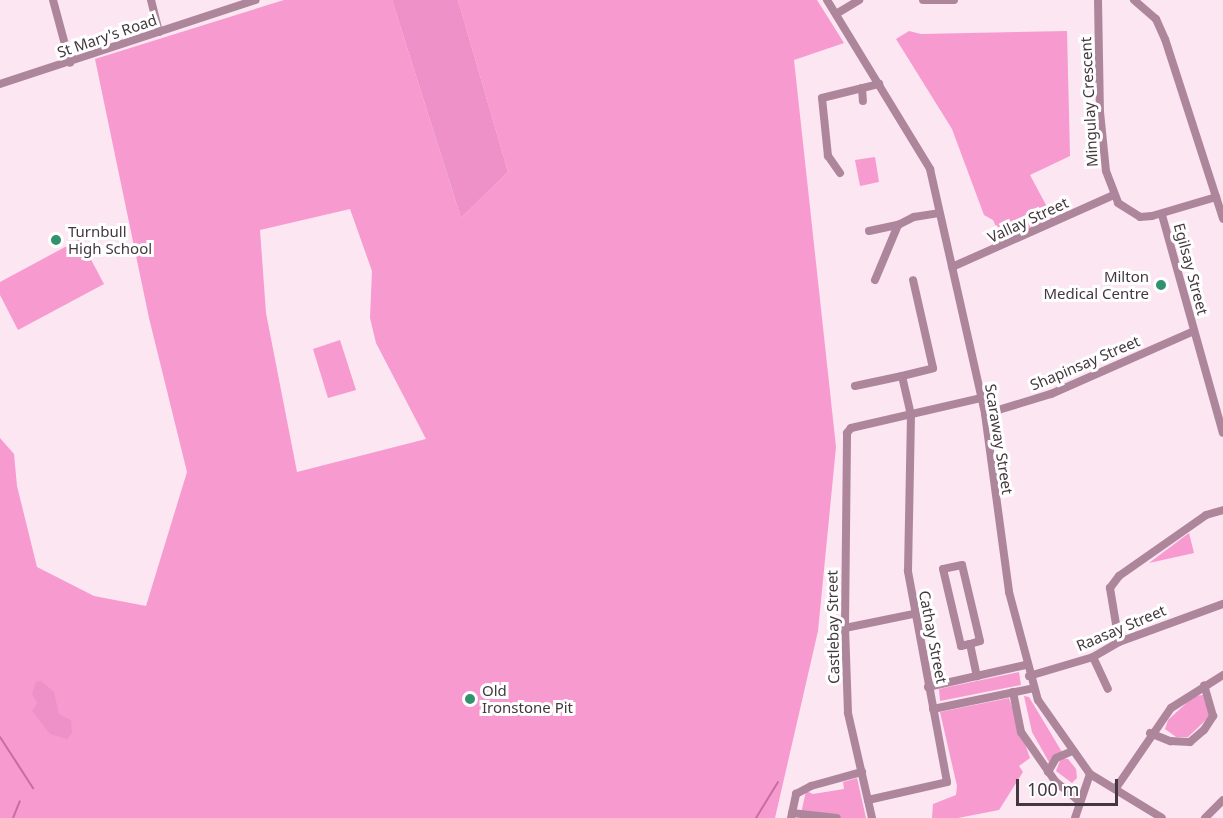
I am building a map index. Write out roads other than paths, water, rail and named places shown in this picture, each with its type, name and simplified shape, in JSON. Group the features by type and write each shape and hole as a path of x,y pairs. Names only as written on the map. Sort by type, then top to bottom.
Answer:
{"street":[{"path":"53,0 70,63"},
{"path":"151,0 159,32"},
{"name":"St Mary's Road","path":"0,84 70,63 256,0"},
{"name":"Scaraway Street","path":"827,0 928,163 985,414 999,536 1029,676 1070,752 1090,774 1162,818"},
{"path":"836,14 859,0"},
{"path":"923,0 954,0"},
{"name":"Mingulay Crescent","path":"1098,0 1100,112 1106,171 1114,195"},
{"path":"1134,0 1156,19 1165,39 1223,219"},
{"path":"840,173 828,156 822,98 879,84"},
{"path":"862,88 863,101"},
{"path":"1114,195 1125,210 1140,217 1162,215 1216,197"},
{"name":"Vallay Street","path":"952,267 1114,195"},
{"path":"869,231 897,225 914,217 939,213"},
{"name":"Egilsay Street","path":"1162,215 1194,331 1219,398 1223,433"},
{"path":"875,280 897,225"},
{"path":"855,386 933,368 914,280"},
{"name":"Shapinsay Street","path":"985,414 1051,394 1194,331"},
{"name":"Cathay Street","path":"868,800 947,782 913,614 907,523 911,415 902,376"},
{"path":"911,415 981,398"},
{"name":"Castlebay Street","path":"872,818 848,713 845,628 848,433 851,428 911,415"},
{"path":"1119,642 1110,588 1119,576 1206,515 1223,510"},
{"path":"962,565 980,641 970,644 961,646 943,569 962,565"},
{"name":"Raasay Street","path":"1029,676 1093,657 1119,642 1223,604"},
{"path":"845,628 913,614"},
{"path":"970,644 977,676"},
{"path":"1093,657 1108,689"},
{"path":"928,687 1026,665"},
{"path":"1116,788 1150,733 1171,708 1223,675"},
{"path":"1150,733 1170,741 1190,742 1204,730 1213,716 1204,685"},
{"path":"933,709 1034,688"},
{"path":"1014,692 1021,732 1048,771 1079,801"},
{"path":"1048,771 1056,758 1070,752"},
{"path":"837,818 791,816 796,794 811,786 861,772"},
{"path":"1075,818 1090,774"},
{"path":"1206,818 1223,800"}],"waterway":[{"path":"0,737 33,788"},
{"path":"756,818 778,782"},
{"path":"13,818 20,801"}],"place":[{"name":"Turnbull High School","path":"56,240"},
{"name":"Milton Medical Centre","path":"1161,285"},
{"name":"Old Ironstone Pit","path":"470,699"}]}
